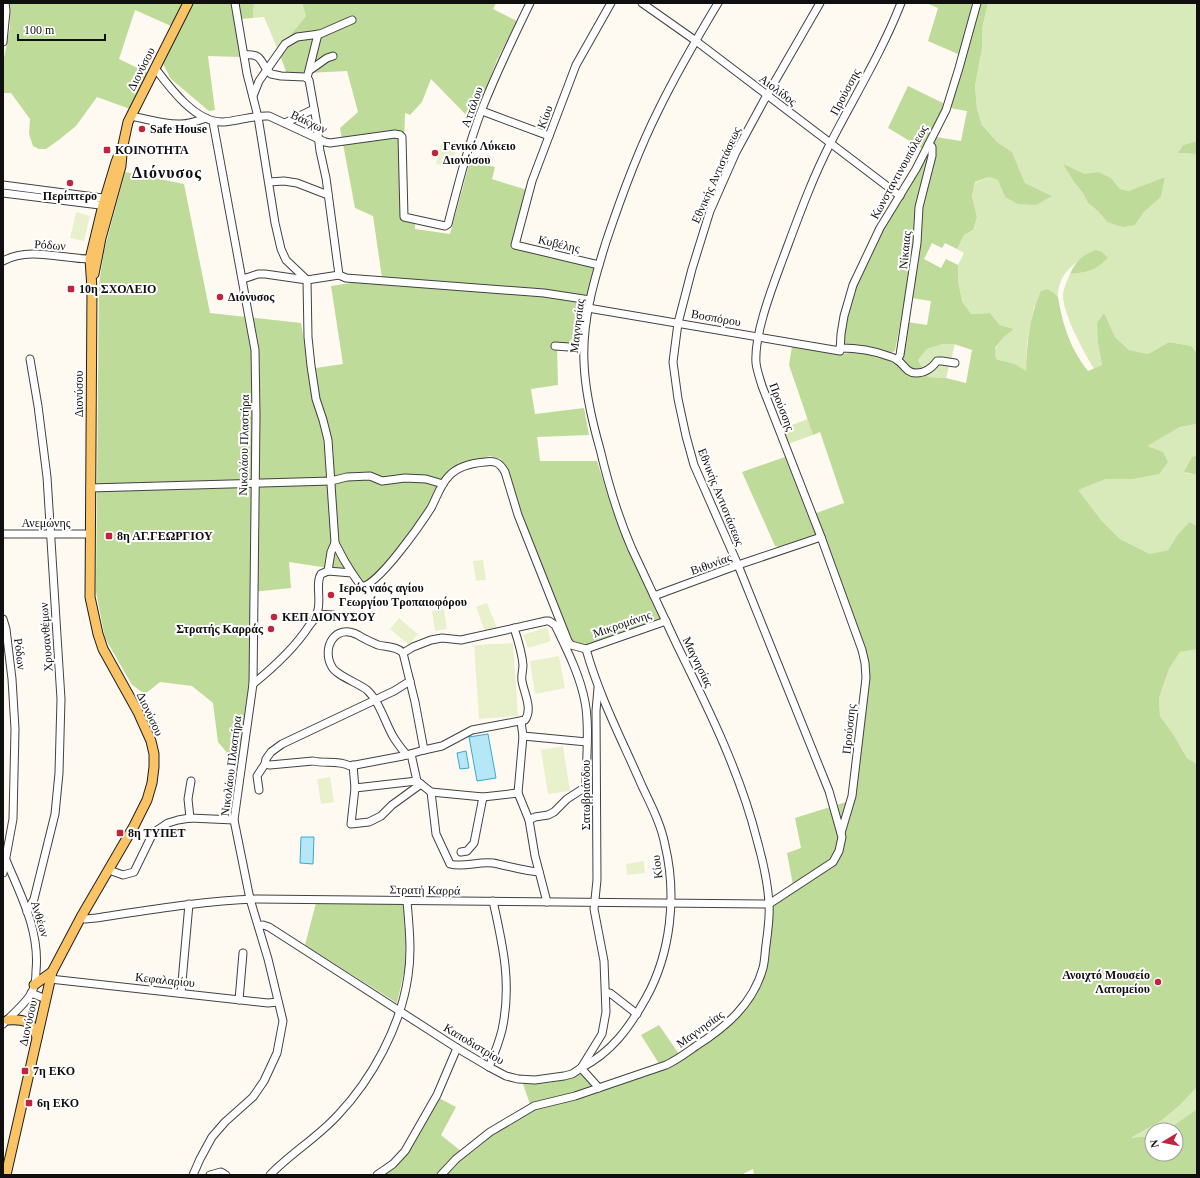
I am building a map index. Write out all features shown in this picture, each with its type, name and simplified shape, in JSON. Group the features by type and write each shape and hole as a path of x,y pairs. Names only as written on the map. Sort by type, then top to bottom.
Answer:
{"main road":[{"name":"Διονύσου","path":"6,1175 51,975 81,917 134,826 147,800 152,783 154,754 145,727 103,649 98,634 90,597 93,259 108,202 121,166 123,145 131,116 187,4"},
{"path":"33,989 51,975"},
{"path":"5,1022 17,1019 27,1022 34,1029 37,1038"}],"street":[{"path":"3,42 6,11 5,3"},
{"path":"235,3 247,74 258,117 281,249 286,260 307,280 308,331 311,366 316,399 324,420 328,440 335,542 344,560 360,585 363,587 366,586 377,577 414,534 443,484 450,475 460,468 493,461 500,464 507,477 528,543 568,641 571,645 586,648"},
{"name":"Αττάλου","path":"404,215 406,218 447,225 482,110 500,65 530,3"},
{"name":"Κίου","path":"515,245 532,181 576,65 611,3"},
{"name":"Αιολίδος","path":"642,3 696,41 900,196"},
{"name":"Μαγνησίας","path":"441,1175 456,1159 490,1132 534,1106 575,1096 672,1062 714,1035 730,1022 750,995 762,970 767,935 769,904 762,859 752,820 744,794 714,721 626,534 608,480 596,433 587,391 583,348 588,308 599,265 636,158 658,109 718,3"},
{"name":"Εθνικής Αντιστάσεως","path":"769,904 833,862 842,842 841,832 830,791 738,565 694,465 677,393 674,368 675,342 678,323 692,269 710,211 736,152 820,3"},
{"name":"Προύσσης","path":"841,832 852,796 866,670 862,650 821,537 758,374 756,362 758,336 769,295 794,229 830,143 871,67 901,3"},
{"name":"Κωνσταντινουπόλεως","path":"840,350 844,316 853,285 880,228 900,196 946,110 960,68 977,3"},
{"path":"253,96 259,81 285,44 297,37 318,34 352,20"},
{"path":"318,34 307,78 314,109 328,195 339,275"},
{"path":"244,54 254,54 260,59 271,74 275,76 307,78"},
{"path":"310,70 327,58 333,56"},
{"path":"155,68 177,97 213,122"},
{"path":"285,123 314,109"},
{"path":"482,110 549,136"},
{"path":"131,116 174,124 182,124 206,118"},
{"name":"Βάκχων","path":"213,122 228,122 269,116 319,140 330,143 394,134 400,135 402,138 403,157 404,215"},
{"name":"Νικολάου Πλαστήρα","path":"193,1175 212,1137 225,1122 253,1097 269,1073 279,1047 283,1025 283,1017 259,926 250,899 234,820 253,684 256,415 255,350 213,122"},
{"name":"Νίκαιας","path":"897,360 900,355 918,242 920,207 932,156 932,147 929,144"},
{"path":"269,182 284,181 297,183 328,195"},
{"path":"3,185 108,202"},
{"path":"3,193 108,202"},
{"name":"Κυβέλης","path":"515,245 599,265"},
{"name":"Ρόδων","path":"3,260 23,254 43,254 93,259"},
{"path":"243,279 258,274 307,280 339,275 346,278 544,294 590,300"},
{"name":"Βοσπόρου","path":"588,308 840,350 857,348 870,350 897,360 909,372 917,373 928,370 937,361 955,363"},
{"path":"555,346 583,348"},
{"name":"Χρυσανθέμων","path":"27,912 34,899 55,814 59,773 61,699 47,477 30,358"},
{"path":"90,488 331,481 347,477 370,476 382,481 405,478 426,479 443,484"},
{"name":"Ανεμώνης","path":"3,534 90,534"},
{"name":"Βιθυνίας","path":"654,596 738,565 821,537"},
{"path":"328,571 331,552 335,542"},
{"path":"253,684 292,649 317,614 320,604 319,577 321,574 328,571 352,573"},
{"path":"317,614 333,615"},
{"name":"Ρόδων","path":"3,619 6,629 12,679 15,729 13,819 4,857 3,873"},
{"path":"403,653 413,647 431,640 442,638 461,640 546,621 549,621 554,625 580,683 587,712 586,786 567,799 554,812 529,820"},
{"name":"Μικρομάνης","path":"586,648 666,621"},
{"path":"265,764 270,765 313,761 345,763 350,766 409,755 442,746 472,730 521,722 525,720 529,714 522,679 523,665 521,651 514,628"},
{"path":"424,750 403,653 399,649 378,645 348,632 340,633 333,638 329,647 332,668 360,684 370,693 394,738 409,755 419,782 431,792 482,797 518,793"},
{"name":"Κίου","path":"581,1068 596,1060 611,1047 637,1014 650,990 660,967 667,934 670,903 669,870 665,844 661,831 598,688 586,648"},
{"path":"260,790 257,776 265,764 266,758 271,752 282,744 394,691 410,681"},
{"name":"Σατωβριάνδου","path":"595,902 597,875 596,711 598,688"},
{"path":"521,722 523,736 518,793 529,820 539,872 547,902"},
{"path":"523,736 587,742"},
{"path":"353,765 355,788 351,824 369,822 382,816 392,805 419,782"},
{"path":"190,818 188,797 191,781"},
{"path":"355,788 419,782"},
{"path":"431,792 436,834 442,851 450,864 463,866 492,863 527,871 539,872"},
{"path":"461,852 467,850 474,843 482,797"},
{"path":"109,870 123,875 134,872 153,832 168,823 190,818 234,820"},
{"name":"Ανθέων","path":"4,857 27,912 36,940 37,960 33,989"},
{"name":"Στρατή Καρρά","path":"81,917 96,918 221,900 250,899 769,904"},
{"path":"270,1175 277,1167 321,1132 338,1115 350,1101 376,1063 388,1041 400,1011 408,976 410,959 407,901"},
{"path":"488,1067 502,1031 506,1009 507,989 505,956 493,901"},
{"path":"595,902 594,914 603,954 606,993 605,1019 602,1034 581,1068 599,1088"},
{"path":"181,993 189,904"},
{"name":"Καποδιστρίου","path":"259,926 263,925 269,927 457,1048 506,1076 518,1080 545,1079 572,1074 581,1068"},
{"path":"239,1000 243,953"},
{"name":"Κεφαλαρίου","path":"51,975 239,1000 268,1003 278,1002"},
{"path":"5,1022 33,989 46,999"},
{"path":"606,993 610,993 637,1014"},
{"path":"377,1175 393,1164 405,1151 437,1095 457,1048"},
{"path":"210,1175 221,1172 226,1175"}],"green space":[{"path":"9,3 184,3 171,26 135,10 119,59 148,73 130,109 97,97 76,126 46,149 39,149 33,146 29,134 30,119 11,93 3,93 3,63 10,27"},
{"path":"194,3 254,3 253,18 240,19 241,57 208,56 215,110 209,111 171,79 162,62"},
{"path":"254,3 302,3 306,16 278,50 264,17 253,18"},
{"path":"302,3 496,3 493,9 517,21 497,60 473,122 431,79 422,102 410,115 405,113 405,216 415,217 415,229 450,234 470,161 495,167 492,179 527,190 511,248 595,267 580,344 557,344 558,385 531,389 535,414 584,408 589,435 537,437 540,461 597,461 612,508 632,557 661,620 590,645 580,646 572,644 501,459 490,456 454,468 421,521 400,549 370,582 363,585 354,572 289,562 291,588 251,592 250,682 239,767 218,742 213,703 192,686 160,682 145,694 132,685 105,638 96,592 99,284 104,251 125,172 184,184 210,313 301,323 309,369 343,364 331,286 382,278 373,216 355,208 340,128 358,112 347,71 287,74 278,50 306,16"},
{"path":"926,3 988,3 982,29 982,49 975,86 977,109 982,125 997,142 1012,152 1025,183 1052,196 1036,205 1018,204 1005,197 998,180 989,177 975,182 972,196 977,217 973,230 964,235 957,249 945,243 942,248 932,243 924,259 941,268 946,259 958,265 958,280 962,301 971,314 990,313 1000,325 1014,329 1004,337 995,348 996,359 1015,364 1026,371 1031,321 1041,291 1047,289 1058,297 1062,318 1068,336 1076,354 1088,371 1102,365 1098,343 1097,323 1104,313 1115,337 1129,350 1148,354 1169,342 1191,346 1197,353 1197,424 1180,427 1147,446 1163,452 1168,462 1159,474 1133,479 1106,479 1078,490 1101,520 1120,539 1150,554 1168,550 1178,534 1190,522 1197,526 1197,649 1180,652 1169,669 1159,698 1160,716 1173,734 1187,758 1197,764 1197,1087 1180,1105 1161,1121 1144,1122 1144,1131 1131,1138 1144,1137 1144,1162 1184,1162 1184,1122 1178,1122 1197,1109 1197,1175 754,1175 753,1169 741,1175 383,1175 404,1156 415,1142 439,1098 456,1107 441,1135 467,1156 485,1142 488,1136 532,1110 523,1084 552,1082 566,1079 581,1073 598,1092 661,1067 641,1035 659,1025 681,1057 727,1026 767,965 772,933 772,902 793,885 787,853 801,848 795,818 846,802 853,802 870,671 865,647 823,534 779,547 775,546 742,472 785,457 808,516 844,503 820,432 813,435 789,365 792,346 842,354 855,352 870,354 885,358 895,364 901,357 908,322 927,325 931,301 905,297 895,351 886,353 872,347 846,344 843,341 850,299 861,273 923,149 888,128 908,86 945,104 932,134 936,137 961,141 967,111 950,108 960,55 928,41 938,8","holes":["943,344 954,344 972,350 966,383 946,378 928,377 918,360 927,349"]},
{"path":"988,3 1197,3 1197,141 1183,145 1179,153 1197,154 1197,353 1191,346 1169,342 1148,354 1129,350 1115,337 1104,314 1098,343 1102,365 1094,369 1070,322 1066,311 1063,294 1070,274 1091,270 1099,266 1108,258 1088,253 1071,267 1063,276 1060,282 1058,297 1054,293 1034,307 1027,342 1026,372 1015,364 996,359 995,349 1004,337 1014,329 1000,325 990,313 971,314 962,301 958,280 958,265 964,253 957,249 964,235 973,230 977,217 972,196 975,183 989,177 999,180 1005,197 1052,196 1025,183 1012,152 997,142 982,125 977,109 975,86 982,49 982,29","holes":["1064,165 1085,174 1111,178 1120,189 1130,191 1165,177 1161,197 1144,212 1135,225 1107,222 1098,211 1088,203"]},
{"path":"442,139 458,142 452,167 436,164"},
{"path":"1197,141 1197,154 1178,153 1183,145"},
{"path":"1063,164 1085,174 1098,172 1111,178 1120,189 1129,191 1165,177 1161,197 1144,212 1135,225 1123,227 1107,222 1098,211 1088,203"},
{"path":"76,212 90,216 84,241 70,238"},
{"path":"1096,250 1102,252 1108,258 1099,266 1091,270 1070,274 1080,259"},
{"path":"943,344 955,344 946,378 928,377 918,360 927,349"},
{"path":"808,419 813,435 788,444 781,429"},
{"path":"1197,424 1197,455 1192,457 1185,473 1197,475 1197,526 1191,522 1178,534 1168,550 1150,554 1120,539 1101,520 1077,490 1106,479 1133,479 1146,446 1180,427"},
{"path":"1197,455 1197,475 1184,472 1192,457"},
{"path":"483,560 486,580 476,581 473,561"},
{"path":"487,603 497,628 485,632 476,607"},
{"path":"444,609 447,629 435,631 432,611"},
{"path":"399,618 418,634 409,645 390,629"},
{"path":"547,627 551,641 528,648 523,635"},
{"path":"513,643 518,716 479,719 474,645"},
{"path":"1196,648 1197,764 1187,758 1173,734 1160,716 1159,698 1169,669 1180,652"},
{"path":"559,656 565,688 535,694 530,661"},
{"path":"563,746 570,791 548,794 541,750"},
{"path":"330,777 334,802 321,804 317,779"},
{"path":"644,861 645,873 627,875 626,864"},
{"path":"316,903 403,903 406,942 405,968 397,1003 305,945"},
{"path":"1197,1087 1197,1109 1178,1122 1159,1122 1161,1121 1180,1105"},
{"path":"1144,1131 1144,1137 1130,1139"}],"water":[{"path":"488,734 496,778 477,781 469,737"},
{"path":"466,751 469,768 460,769 457,753"},
{"path":"301,837 314,837 313,864 300,863"}],"place":[{"name":"Safe House","path":"142,129"},
{"name":"ΚΟΙΝΟΤΗΤΑ","path":"107,150"},
{"name":"Γενικό Λύκειο Διονύσου","path":"435,153"},
{"name":"Περίπτερο","path":"70,183"},
{"name":"10η ΣΧΟΛΕΙΟ","path":"71,289"},
{"name":"Διόνυσος","path":"220,297"},
{"name":"8η ΑΓ.ΓΕΩΡΓΙΟΥ","path":"109,536"},
{"name":"Ιερός ναός αγίου Γεωργίου Τροπαιοφόρου","path":"331,595"},
{"name":"ΚΕΠ ΔΙΟΝΥΣΟΥ","path":"274,617"},
{"name":"Στρατής Καρράς","path":"271,629"},
{"name":"8η ΤΥΠΕΤ","path":"120,833"},
{"name":"Ανοιχτό Μουσείο Λατομείου","path":"1158,982"},
{"name":"7η ΕΚΟ","path":"25,1071"},
{"name":"6η ΕΚΟ","path":"29,1103"}],"district":[{"name":"Διόνυσος","path":"167,172"}]}
